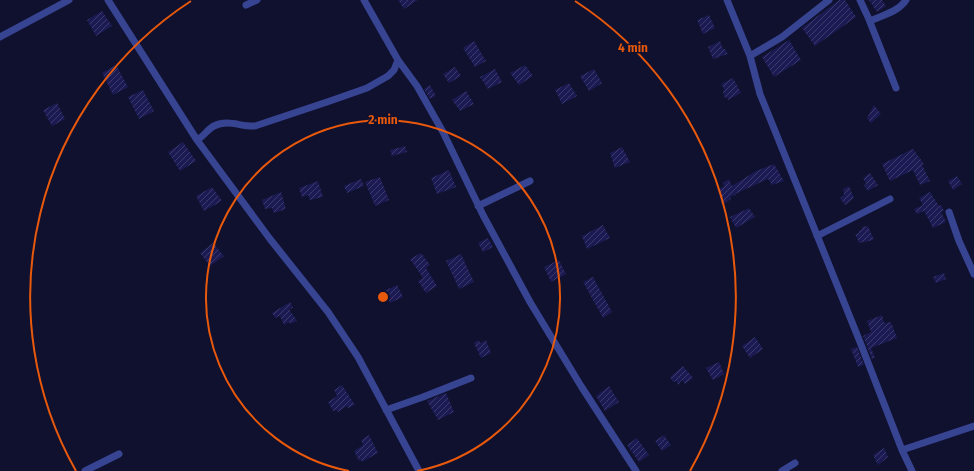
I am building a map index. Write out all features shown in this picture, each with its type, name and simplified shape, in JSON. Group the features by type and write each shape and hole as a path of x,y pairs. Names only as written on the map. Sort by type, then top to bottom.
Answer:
{"street":[{"path":"0,37 68,0"},
{"path":"108,0 197,140 258,224 328,312 358,358 419,471"},
{"path":"246,5 258,0"},
{"path":"364,0 398,60 417,86 443,132 478,206 530,302 581,386 636,471"},
{"path":"727,0 750,56 764,104 902,450 912,471"},
{"path":"750,56 782,37 829,0"},
{"path":"860,0 870,21 896,88"},
{"path":"870,21 894,11 903,5 906,0"},
{"path":"197,140 208,130 219,124 227,123 255,126 356,93 378,83 388,76 394,70 398,60"},
{"path":"478,206 530,181"},
{"path":"817,236 890,200"},
{"path":"949,212 974,274"},
{"path":"386,410 471,378"},
{"path":"902,450 974,426"},
{"path":"85,471 120,454"},
{"path":"782,471 795,462"}],"building":[{"path":"398,0 418,0 404,9"},
{"path":"839,0 845,0 856,17 815,46 802,28"},
{"path":"869,0 882,0 886,6 877,12"},
{"path":"102,11 112,26 96,36 87,20"},
{"path":"709,15 715,28 703,34 697,20"},
{"path":"789,40 801,60 774,77 762,57"},
{"path":"474,41 486,61 475,67 463,48"},
{"path":"720,41 723,49 725,49 728,54 713,59 708,47"},
{"path":"116,65 128,87 113,95 102,73"},
{"path":"525,65 533,76 519,85 510,73"},
{"path":"455,67 461,76 449,83 443,74"},
{"path":"495,69 502,82 488,89 480,77"},
{"path":"594,69 602,83 589,91 580,76"},
{"path":"733,78 741,93 728,100 727,97 725,98 723,93 724,89 721,84"},
{"path":"569,83 577,96 562,104 555,90"},
{"path":"430,85 436,96 430,99 424,89"},
{"path":"143,90 154,111 139,119 128,97"},
{"path":"466,91 474,104 460,111 452,100"},
{"path":"57,103 65,119 52,126 43,110"},
{"path":"874,105 881,114 871,123 867,118"},
{"path":"183,142 196,161 180,171 168,152"},
{"path":"405,146 407,152 392,156 390,150"},
{"path":"622,147 630,162 615,168 610,153"},
{"path":"913,149 924,164 922,165 930,181 920,185 913,170 890,181 882,164"},
{"path":"774,164 784,181 772,185 768,179 731,196 731,199 722,205 718,190 724,186 723,183 729,179 732,186 756,171"},
{"path":"449,170 456,187 437,194 431,178"},
{"path":"870,173 878,185 868,191 864,186 866,184 863,178"},
{"path":"957,176 962,184 953,190 948,181"},
{"path":"380,177 389,200 375,206 365,182"},
{"path":"361,179 364,186 347,193 344,186"},
{"path":"318,181 323,197 310,200 308,195 302,197 299,188"},
{"path":"849,186 854,198 845,205 840,198 844,195 843,189"},
{"path":"212,187 222,201 204,211 196,196"},
{"path":"281,192 286,209 274,213 272,208 265,209 262,200"},
{"path":"930,192 939,206 941,205 944,211 941,212 946,222 933,228 924,211 917,214 914,209 923,205 919,198"},
{"path":"749,208 755,217 736,228 730,217"},
{"path":"603,225 610,238 587,249 582,236"},
{"path":"868,226 874,240 859,243 855,234 859,233 859,230 862,230 862,227"},
{"path":"488,238 493,247 483,252 478,243"},
{"path":"213,243 224,256 210,266 200,253"},
{"path":"421,253 430,265 426,268 437,286 426,293 418,281 423,278 410,259"},
{"path":"461,254 474,282 459,289 446,261"},
{"path":"559,260 566,274 551,282 544,267"},
{"path":"944,273 946,279 936,283 933,277"},
{"path":"593,277 612,312 603,318 583,282"},
{"path":"397,285 403,297 390,303 384,291"},
{"path":"290,302 293,308 289,309 297,321 290,324 289,322 284,325 280,316 275,318 272,313"},
{"path":"882,315 884,323 891,322 897,338 871,348 875,358 872,359 863,336 871,332 867,321"},
{"path":"755,337 763,349 750,358 742,346"},
{"path":"478,340 481,343 486,340 491,353 481,358 474,343"},
{"path":"857,347 864,365 858,367 851,349"},
{"path":"719,362 724,374 713,380 706,368"},
{"path":"683,366 693,378 685,384 682,380 678,385 676,381 673,382 670,377"},
{"path":"342,385 355,405 348,408 347,406 338,412 336,410 333,411 328,402 337,396 334,390"},
{"path":"609,386 619,402 605,411 596,396"},
{"path":"446,393 454,412 438,420 427,401"},
{"path":"369,435 378,453 362,462 361,460 359,461 354,451 363,445 361,440"},
{"path":"664,435 671,445 662,451 655,441"},
{"path":"637,438 649,455 639,462 627,445"},
{"path":"884,448 888,457 878,465 873,455"}]}
